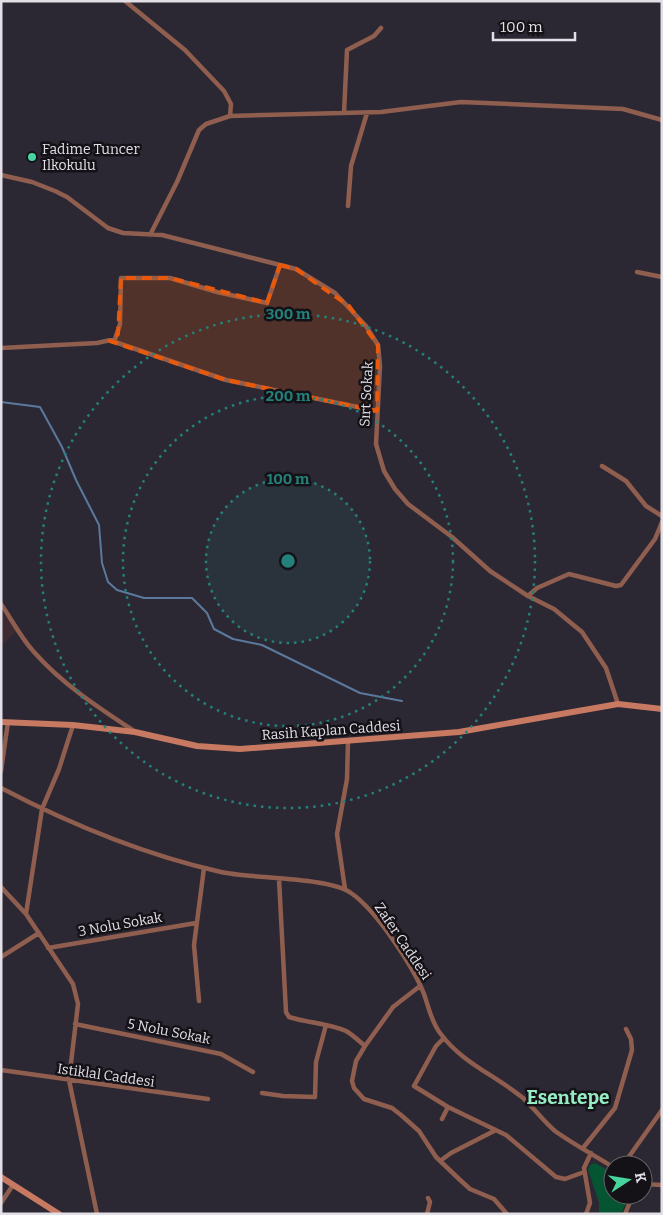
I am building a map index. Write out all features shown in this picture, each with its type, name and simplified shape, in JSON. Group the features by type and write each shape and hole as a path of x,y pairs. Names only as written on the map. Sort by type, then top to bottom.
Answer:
{"street":[{"path":"125,1 185,50 224,92 231,104 230,116"},
{"path":"344,114 347,50 374,36 381,28"},
{"path":"150,236 177,182 199,130 206,124 230,116 367,113 461,102 623,109 662,120"},
{"path":"348,206 351,166 367,113"},
{"name":"Sırt Sokak","path":"1,175 44,186 61,194 108,228 123,233 150,236 162,235 296,269 335,293 366,326 380,353 376,444 384,471 395,489 408,504 452,537 490,571 528,596 554,609 582,632 606,668 618,704"},
{"path":"110,341 118,334 120,324 121,278 170,278 217,292 266,303 280,265"},
{"path":"637,272 662,277"},
{"path":"1,348 110,341 226,380 376,411"},
{"path":"602,466 626,481 646,506 662,516"},
{"path":"528,596 536,588 569,574 616,586 621,585 655,539 662,522"},
{"path":"1,604 26,642 45,664 100,709 135,732"},
{"name":"Rasih Kaplan Caddesi","path":"5,722 73,724 135,732 220,749 240,749 459,732 618,704 660,707"},
{"path":"1,771 5,722"},
{"path":"26,914 42,809 59,769 73,724"},
{"path":"1,788 42,809 134,846 204,868 242,876 279,879 345,889 337,834 347,779 348,742"},
{"path":"200,1001 194,945 204,868"},
{"path":"279,879 286,1012 289,1017 298,1020 326,1025 348,1032 365,1046"},
{"path":"1,886 26,914 77,994 69,1080 97,1214"},
{"name":"Zafer Caddesi","path":"345,889 372,912 400,952 420,986 434,1023 444,1038 469,1063 524,1099 554,1130 603,1161"},
{"name":"3 Nolu Sokak","path":"48,948 196,923"},
{"path":"1,958 39,933"},
{"path":"420,986 393,1007 365,1046 356,1061 352,1081 354,1088 364,1099 392,1108 401,1115 419,1132 440,1161 470,1188 494,1199 507,1214"},
{"name":"5 Nolu Sokak","path":"75,1024 221,1054 253,1072"},
{"path":"262,1093 283,1096 315,1096 316,1062 326,1025"},
{"path":"584,1148 615,1108 632,1050 631,1039 626,1029"},
{"path":"444,1038 436,1046 414,1086 448,1108 506,1134 556,1176 565,1179 584,1172"},
{"name":"Istiklal Caddesi","path":"1,1070 208,1099"},
{"path":"442,1119 448,1108"},
{"path":"629,1155 662,1110"},
{"path":"440,1161 451,1153 496,1130"},
{"path":"586,1214 590,1203 584,1172 591,1153"},
{"path":"1,1177 60,1214"},
{"path":"1,1203 13,1184"},
{"path":"427,1214 430,1202 428,1198"}],"highlighted area":[{"path":"280,265 296,269 349,306 378,345 377,411 226,380 110,341 118,334 121,278 170,278 267,303"}],"shaded area":[{"path":"1,610 16,631 1,646"}],"green space":[{"path":"595,1163 603,1167 603,1205 625,1205 621,1214 599,1214 599,1202 588,1170 590,1165"}],"waterway":[{"path":"1,402 40,407 62,447 99,525 102,563 108,582 117,590 144,598 192,598 207,613 214,629 233,639 262,645 360,693 402,701"}],"place":[{"name":"Fadime Tuncer Ilkokulu","path":"32,157"}],"district":[{"name":"Esentepe","path":"568,1097"}]}
